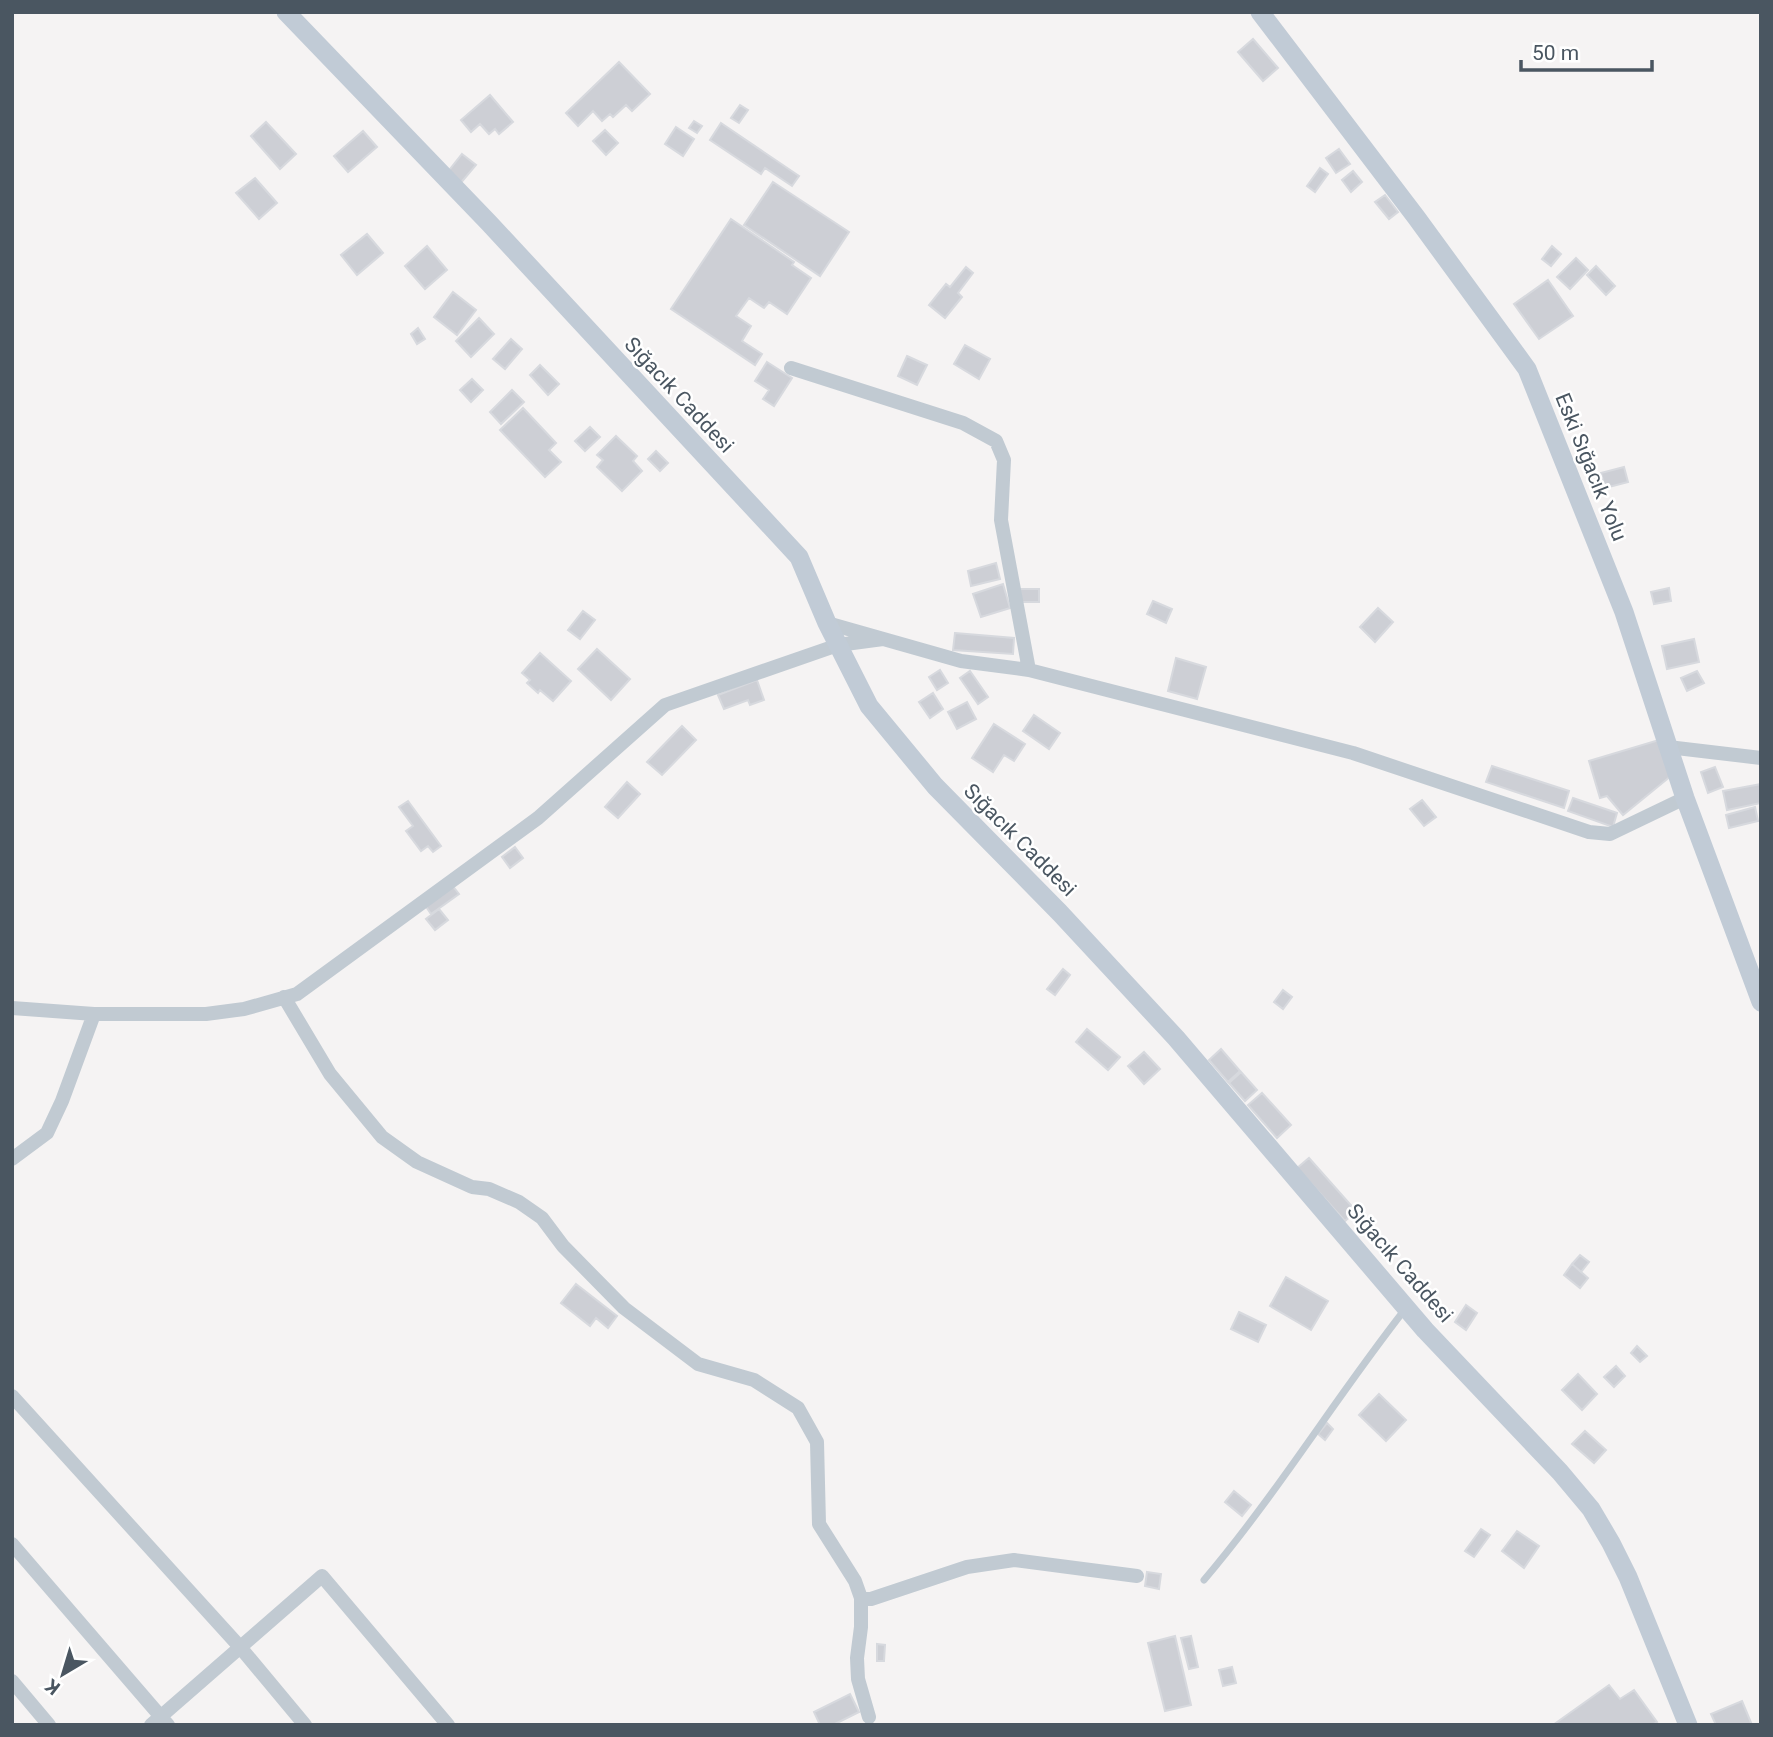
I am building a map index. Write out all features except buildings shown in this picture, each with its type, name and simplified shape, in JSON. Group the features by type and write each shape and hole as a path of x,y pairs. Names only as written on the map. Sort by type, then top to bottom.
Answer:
{"street":[{"name":"Sığacık Caddesi","path":"286,12 489,223 799,558 827,623 870,706 935,786 1060,913 1176,1038 1407,1308 1560,1472 1591,1509 1628,1577 1688,1725"},
{"name":"Eski Sığacık Yolu","path":"1260,12 1416,217 1527,369 1624,612 1685,798 1761,1002"},
{"path":"791,368 963,423 996,441 1004,460 1001,520 1029,670"},
{"path":"827,623 961,661 1029,670 1353,753 1589,832 1610,834 1685,798"},
{"path":"12,1008 94,1014 206,1014 244,1009 297,994 538,818 665,705 838,645 883,639"},
{"path":"1668,747 1761,758"},
{"path":"284,998 330,1074 382,1137 417,1162 472,1186 519,1202 541,1218 563,1246 624,1308 698,1364 754,1380 798,1408 817,1441 819,1524 855,1581 861,1599 857,1669 869,1717"},
{"path":"12,1159 47,1133 62,1101 94,1014"},
{"path":"12,1396 240,1647 305,1725"},
{"path":"12,1544 160,1722 240,1647 322,1576 448,1725"},
{"path":"861,1599 871,1599 967,1567 1014,1559 1137,1576"},
{"path":"12,1681 50,1725"}],"lane":[{"path":"1203,1580 1240,1537 1369,1356 1407,1308"}]}
